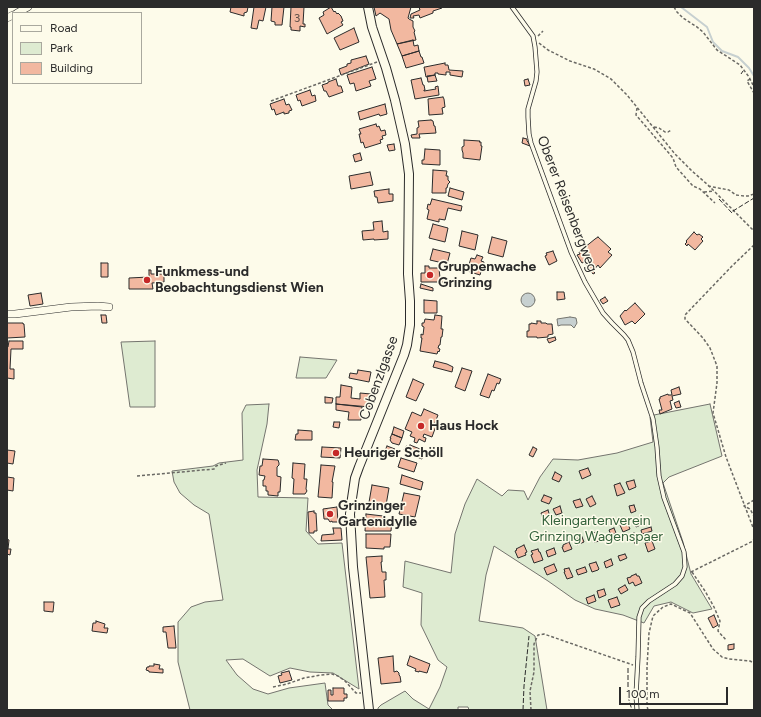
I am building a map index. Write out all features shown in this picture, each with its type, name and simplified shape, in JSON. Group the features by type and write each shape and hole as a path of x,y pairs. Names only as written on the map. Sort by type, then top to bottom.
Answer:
{"street":[{"path":"19,12 28,7"},
{"name":"Cobenzlgasse","path":"368,7 372,27 384,60 395,100 409,174 408,274 410,312 408,340 404,355 355,478 350,514 353,567 369,710"},
{"path":"7,314 71,307 110,307"}],"lane":[{"name":"Oberer Reisenbergweg","path":"512,7 533,36 535,47 537,72 536,81 528,109 529,134 531,143 571,252 603,313 628,340 633,352 652,419 657,447 659,476 664,498 684,552 684,572"},
{"path":"637,710 636,695 639,617 642,608 649,601 678,582 684,572"}],"path":[{"path":"674,7 683,18 703,32 717,50 740,65 754,87"},
{"path":"542,31 536,39 548,50 570,61 594,69 611,79 627,95 692,171 754,231"},
{"path":"271,101 384,60"},
{"path":"750,79 747,81 754,93"},
{"path":"637,108 636,115 673,158 676,167 693,186 704,192 715,203"},
{"path":"652,126 665,132 671,130"},
{"path":"708,186 728,190 744,196 754,194"},
{"path":"704,192 714,191"},
{"path":"754,245 685,315 685,318 710,348 717,366 717,383 713,413 726,457 754,530"},
{"path":"137,476 214,469 216,466 226,463"},
{"path":"744,506 754,500"},
{"path":"744,506 750,509 754,516"},
{"path":"684,572 692,572 753,541 754,539"},
{"path":"692,572 714,607 720,621 718,631 726,640"},
{"path":"648,710 647,667 649,633 653,616 663,607 671,604 690,613 713,649 722,658 750,661 754,663"},
{"path":"531,710 530,691 534,672 534,644 538,635 544,634 638,666"},
{"path":"273,686 288,684 304,678 332,674 345,681 356,693 367,693"}],"green space":[{"path":"155,341 155,407 130,407 121,342"},
{"path":"300,357 337,360 326,378 296,378"},
{"path":"269,404 267,424 257,470 258,497 308,498 306,531 318,544 342,543 359,689 333,673 310,672 290,668 270,676 243,659 226,660 237,675 253,689 268,694 289,688 325,683 328,705 333,710 190,710 178,662 178,622 191,607 205,602 223,600 209,514 194,505 180,493 174,482 172,471 213,466 219,463 243,460 242,413 246,405"},
{"name":"Kleingartenverein Grinzing Wagenspaer","path":"710,404 722,456 669,477 663,483 683,542 691,574 712,609 693,613 671,602 654,606 644,623 623,615 595,609 575,600 494,546 486,575 479,621 523,628 535,636 547,710 469,710 468,707 458,707 458,710 378,710 381,705 405,691 413,699 429,709 440,687 447,667 438,660 421,625 422,593 403,587 405,561 451,573 455,534 465,504 477,479 502,496 508,490 524,491 528,500 540,477 553,459 578,460 617,453 653,442 650,417"}],"shaded area":[{"path":"528,293 533,295 535,300 533,305 528,307 523,305 521,300 523,295"},
{"path":"570,317 576,318 577,323 574,328 571,325 558,326 557,319"}],"building":[{"path":"231,7 248,7 247,12 244,13 244,16 230,12"},
{"path":"254,7 266,7 263,21 259,20 257,29 251,28"},
{"path":"272,7 284,7 282,25 275,25 275,22 271,21"},
{"path":"291,7 304,7 303,24 305,24 305,27 300,26 300,31 291,30"},
{"path":"331,7 334,12 335,11 341,16 343,21 341,22 343,25 327,34 319,18 324,15 323,12"},
{"path":"374,7 411,7 408,18 413,21 416,40 397,44 391,30 389,19 380,13 376,16"},
{"path":"419,7 442,8 420,18 419,15 413,16 414,18 410,18 411,14 420,10"},
{"path":"354,28 359,42 340,50 334,38"},
{"path":"413,40 414,46 418,45 419,51 402,56 397,44"},
{"path":"419,51 424,63 406,68 402,56"},
{"path":"366,56 369,64 341,75 339,69 351,63 351,60"},
{"path":"445,63 445,65 448,65 449,70 463,71 462,77 450,75 450,72 446,72 446,75 435,73 435,75 426,77 424,67"},
{"path":"372,67 376,79 369,81 371,86 356,91 354,83 350,84 347,75"},
{"path":"435,75 437,81 428,82 427,76"},
{"path":"421,78 424,85 424,91 436,89 435,87 438,86 439,95 415,99 411,80"},
{"path":"336,79 338,86 341,86 343,92 329,97 326,91 324,91 322,85"},
{"path":"528,79 530,85 525,86 524,80"},
{"path":"310,90 312,96 315,95 316,101 302,106 296,95"},
{"path":"443,97 445,107 442,108 443,114 429,115 428,99"},
{"path":"284,99 286,105 289,104 292,110 289,111 289,113 284,114 284,112 276,115 270,104"},
{"path":"385,104 387,114 380,116 379,114 360,120 358,112"},
{"path":"431,120 435,126 436,133 419,134 420,138 412,138 411,135 417,134 417,128 419,127 418,121"},
{"path":"376,124 377,127 379,126 381,131 385,130 386,135 382,136 383,139 380,140 381,143 365,148 363,142 361,143 359,134 361,134 359,129"},
{"path":"523,138 527,139 530,146 522,143"},
{"path":"464,140 481,142 482,146 480,160 463,158 462,147 464,146"},
{"path":"394,144 395,150 389,151 387,145"},
{"path":"425,149 440,150 440,165 422,164"},
{"path":"360,153 362,160 355,162 353,155"},
{"path":"433,170 447,171 446,176 448,176 448,180 450,182 446,188 446,193 432,193"},
{"path":"370,172 373,185 351,189 349,176"},
{"path":"450,188 464,192 462,200 448,196"},
{"path":"389,189 389,194 393,194 393,201 378,203 374,191"},
{"path":"432,199 462,206 461,211 448,208 445,220 439,219 439,222 427,219 429,210 427,209 428,204 430,205"},
{"path":"382,221 383,232 388,231 388,239 363,240 362,231 374,230 373,222"},
{"path":"433,224 448,228 445,242 429,238"},
{"path":"462,231 478,235 475,250 459,246"},
{"path":"694,232 703,237 701,239 703,241 695,250 688,244 687,246 685,244"},
{"path":"492,237 507,241 503,257 488,253"},
{"path":"598,237 611,249 608,252 612,255 600,268 598,265 593,271 595,273 593,274 584,262 582,263 577,255"},
{"path":"433,249 450,253 447,264 430,260"},
{"path":"553,251 557,261 549,265 545,256 547,255 546,253"},
{"path":"477,255 483,257 481,261 484,262 480,275 467,271 471,258 475,259"},
{"path":"101,263 108,263 108,277 101,277"},
{"name":"Gruppenwache Grinzing","path":"425,266 429,266 429,268 439,268 440,278 445,278 445,282 421,282 421,273 425,273"},
{"name":"Funkmess-und Beobachtungsdienst Wien","path":"149,270 151,270 151,274 164,274 164,282 152,283 153,289 129,289 129,278 149,277"},
{"path":"421,284 433,288 433,291 420,288"},
{"path":"557,292 564,292 565,299 557,300"},
{"path":"41,293 43,304 30,306 28,295"},
{"path":"605,297 608,301 603,304 600,300"},
{"path":"424,300 437,301 437,313 424,313"},
{"path":"635,303 645,314 635,324 632,321 625,325 620,316 625,310 626,311"},
{"path":"101,315 106,315 107,323 102,323"},
{"path":"435,315 442,316 441,329 443,329 438,348 440,349 437,354 420,351 422,338 421,334 423,335 424,327 422,326 422,323 424,323 425,319 434,320"},
{"path":"537,321 552,324 553,334 548,335 548,337 527,337 529,324 537,324"},
{"path":"7,323 23,323 25,337 7,338"},
{"path":"555,337 556,340 549,343 547,339"},
{"path":"9,341 23,341 23,349 11,349 10,369 14,369 14,379 7,378 7,347"},
{"path":"435,361 453,367 452,372 433,367"},
{"path":"462,368 472,371 465,391 455,387"},
{"path":"358,370 371,372 369,382 349,378 350,373 357,374"},
{"path":"488,374 501,379 499,384 497,383 494,391 492,390 489,398 480,395"},
{"path":"413,379 424,384 416,401 406,397"},
{"path":"341,385 352,387 351,398 360,399 360,393 371,394 370,407 336,404 336,397 340,397"},
{"path":"679,387 681,394 672,396 673,400 670,401 672,409 660,414 659,410 662,410 659,399 660,397 668,394 672,395 671,390"},
{"path":"325,397 333,398 332,403 325,403"},
{"path":"679,401 681,407 676,408 674,403"},
{"path":"336,404 362,407 361,420 348,420 349,412 336,410"},
{"name":"Haus Hock","path":"424,409 438,415 434,425 436,426 432,437 424,434 423,437 426,438 425,442 419,439 417,443 414,442 415,438 410,436 412,432 405,429 412,412 421,416"},
{"path":"334,422 340,422 339,428 333,427"},
{"path":"394,427 404,431 402,438 392,434"},
{"path":"298,430 312,431 312,440 295,440"},
{"path":"392,434 402,438 399,445 392,443 390,440"},
{"path":"410,445 425,451 422,459 407,453 408,451 404,450 406,446 409,447"},
{"path":"387,446 395,449 392,456 384,453"},
{"path":"322,447 341,448 340,458 321,457"},
{"path":"533,447 537,449 533,457 529,455"},
{"path":"7,450 15,451 13,464 7,463"},
{"path":"401,458 417,463 414,472 398,467"},
{"path":"263,459 278,460 279,465 277,467 277,476 281,477 280,492 278,492 278,496 268,495 266,486 263,486 265,476 259,475 260,466 262,466"},
{"path":"293,463 305,464 304,479 307,479 307,491 305,494 293,494"},
{"path":"321,465 335,466 332,482 332,498 318,497"},
{"path":"588,468 591,475 582,479 579,471"},
{"path":"555,472 562,476 559,482 552,479"},
{"path":"402,475 423,482 421,490 400,484"},
{"path":"7,477 14,478 13,491 7,490"},
{"path":"634,480 636,487 629,490 626,482"},
{"path":"620,483 625,493 617,496 614,485"},
{"path":"372,485 389,488 385,511 368,508"},
{"path":"404,493 420,496 415,517 399,514"},
{"path":"544,495 552,498 549,504 541,501"},
{"path":"592,496 596,504 590,507 586,499"},
{"path":"580,499 583,506 576,508 573,501"},
{"path":"634,505 636,511 631,513 629,506"},
{"path":"560,506 562,513 556,515 553,509"},
{"name":"Grinzinger Gartenidylle","path":"337,507 338,522 330,522 328,519 324,519 323,509"},
{"path":"548,510 550,517 543,519 541,513"},
{"path":"314,511 314,513 316,513 317,531 314,531 314,533 309,533 308,512"},
{"path":"366,514 383,516 383,519 392,520 391,531 365,531"},
{"path":"641,518 643,524 636,527 633,519"},
{"path":"627,522 630,529 623,532 620,525"},
{"path":"651,527 652,531 642,534 641,530"},
{"path":"333,528 341,528 342,540 321,541 322,535 334,534"},
{"path":"614,528 616,533 611,535 609,530"},
{"path":"598,532 601,541 594,542 591,533"},
{"path":"634,533 638,543 635,544 631,534"},
{"path":"366,534 391,534 390,547 384,547 384,549 366,548"},
{"path":"582,537 584,542 577,545 575,539"},
{"path":"7,539 9,540 8,549 11,549 10,555 7,554"},
{"path":"652,541 655,549 648,552 645,543"},
{"path":"569,542 572,549 564,552 562,547 563,545"},
{"path":"524,545 527,552 525,553 526,555 518,558 515,551"},
{"path":"554,548 556,554 548,557 546,551"},
{"path":"538,549 543,560 534,563 531,555 533,554 531,551"},
{"path":"625,554 627,558 620,561 618,556"},
{"path":"382,556 382,572 386,572 386,580 384,580 385,597 370,598 366,557"},
{"path":"611,559 613,565 606,568 604,562"},
{"path":"596,562 599,569 592,572 589,564"},
{"path":"554,564 557,571 547,575 544,568"},
{"path":"585,567 587,572 578,575 576,570"},
{"path":"569,568 573,577 567,579 564,569"},
{"path":"636,574 639,576 642,583 635,586 633,582 629,584 627,578"},
{"path":"625,585 628,590 621,594 618,589"},
{"path":"604,589 606,595 599,598 597,591"},
{"path":"594,595 596,601 588,604 586,598"},
{"path":"617,597 620,605 611,608 608,600"},
{"path":"44,602 54,602 53,612 44,611"},
{"path":"714,615 718,625 713,628 708,618"},
{"path":"96,621 105,624 104,628 108,628 107,633 92,631 93,623 96,623"},
{"path":"174,626 176,648 168,648 166,632 163,632 163,627"},
{"path":"734,644 734,649 728,650 728,645"},
{"path":"393,656 394,672 397,671 399,673 401,682 381,684 378,658"},
{"path":"410,656 430,664 427,673 415,671 416,669 407,665"},
{"path":"154,664 160,665 159,669 163,669 163,673 149,672 146,670 147,667 154,666"},
{"path":"289,671 292,680 280,683 278,676 282,675 281,673"},
{"path":"333,688 344,688 344,694 347,694 347,698 344,698 344,701 328,701 328,690 331,690 331,695 333,695"}],"waterway":[{"path":"681,7 707,27 713,42 722,51 738,57 749,68 754,76"}],"fence":[{"path":"719,199 732,213 754,198"},
{"path":"523,710 529,636"},
{"path":"628,668 628,697 632,710"}],"place":[{"name":"Gruppenwache Grinzing","path":"430,275"},
{"name":"Funkmess-und Beobachtungsdienst Wien","path":"147,280"},
{"name":"Haus Hock","path":"421,426"},
{"name":"Heuriger Schöll","path":"336,453"},
{"name":"Grinzinger Gartenidylle","path":"330,514"}]}
